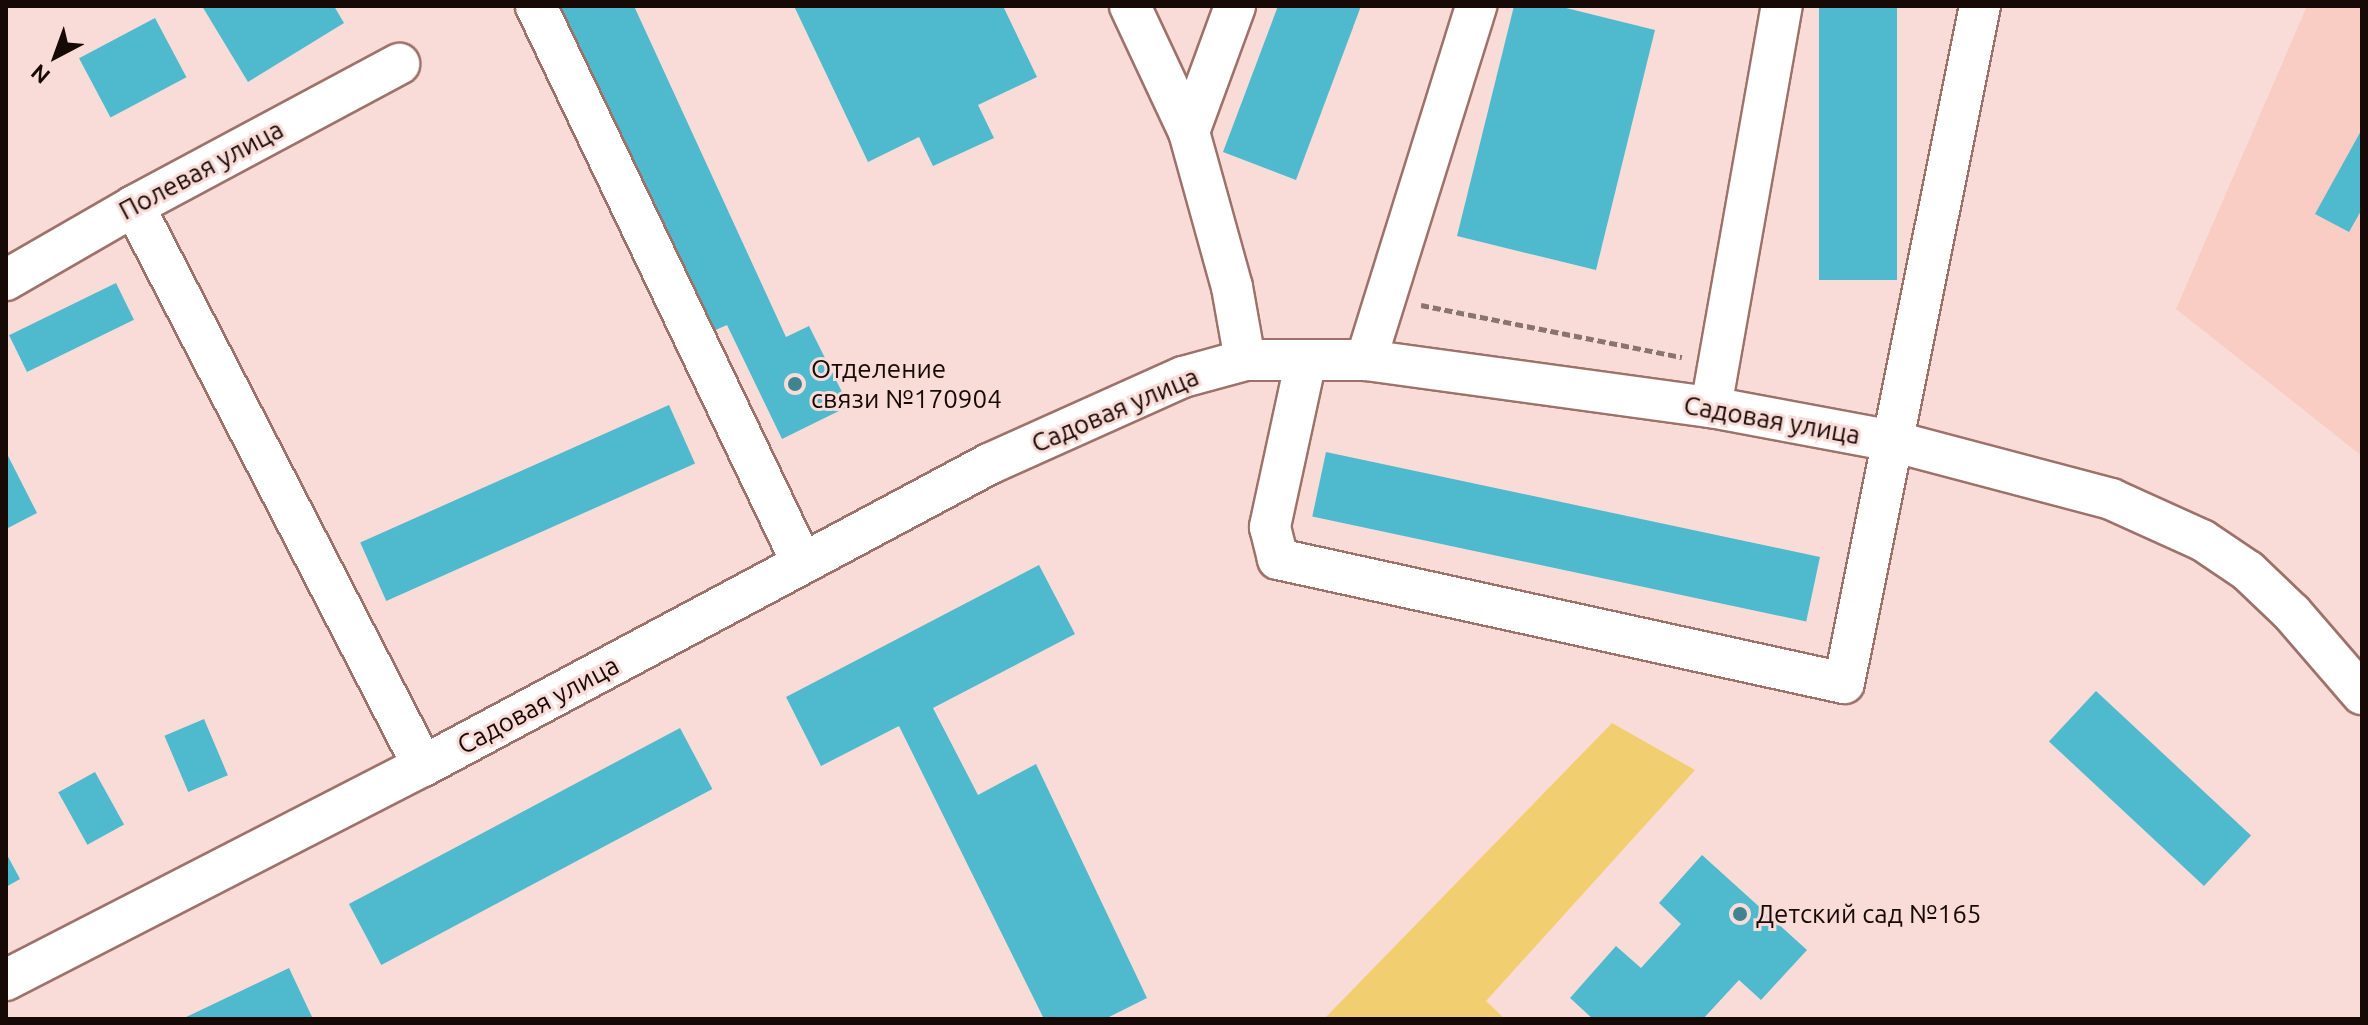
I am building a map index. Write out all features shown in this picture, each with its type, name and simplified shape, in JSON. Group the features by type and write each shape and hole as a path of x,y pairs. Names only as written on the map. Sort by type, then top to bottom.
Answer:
{"street":[{"path":"536,6 802,563"},
{"path":"1130,6 1189,132 1232,287 1245,360"},
{"path":"1189,132 1235,6"},
{"path":"1366,360 1476,6"},
{"path":"1711,407 1782,6"},
{"path":"1306,360 1270,527 1278,559 1844,683 1980,6"},
{"name":"Полевая улица","path":"6,280 134,206 399,64"},
{"path":"134,206 423,766"},
{"name":"Садовая улица","path":"6,980 423,766 989,464 1183,377 1245,360 1366,360 1711,407 1892,441 2111,499 2202,540 2248,571 2292,613 2362,694"}],"path":[{"path":"1385,298 1719,364"}],"shaded area":[{"path":"2307,6 2362,6 2362,456 2176,309"},
{"path":"1612,723 1695,770 1486,1001 1505,1019 1324,1019"}],"building":[{"path":"202,6 334,6 344,23 248,82"},
{"path":"559,6 634,6 786,337 809,326 849,406 782,439 727,325 711,332"},
{"path":"794,6 1003,6 1037,77 978,105 994,138 933,166 919,137 868,162"},
{"path":"1278,6 1361,6 1296,180 1223,152"},
{"path":"1514,6 1558,6 1655,30 1596,270 1457,236"},
{"path":"1819,6 1897,6 1897,280 1819,280"},
{"path":"155,18 186,77 111,118 79,58"},
{"path":"2362,129 2362,209 2349,232 2315,214"},
{"path":"116,283 134,320 27,372 9,335"},
{"path":"669,405 695,463 386,601 360,542"},
{"path":"6,452 37,513 6,529"},
{"path":"1326,452 1820,557 1806,622 1312,517"},
{"path":"1039,565 1075,634 933,708 978,795 1036,764 1147,998 1105,1019 1044,1019 899,726 821,766 786,697"},
{"path":"2096,691 2251,836 2204,886 2049,741"},
{"path":"204,719 228,775 188,792 164,736"},
{"path":"680,728 712,789 381,965 349,904"},
{"path":"95,772 124,824 87,845 58,792"},
{"path":"6,853 20,879 6,887"},
{"path":"1702,855 1807,950 1761,1000 1739,980 1703,1019 1593,1019 1570,998 1616,946 1641,968 1681,924 1659,903"},
{"path":"289,968 313,1019 182,1019"}],"place":[{"name":"Отделение связи №170904","path":"795,384"},
{"name":"Детский сад №165","path":"1740,914"}]}
